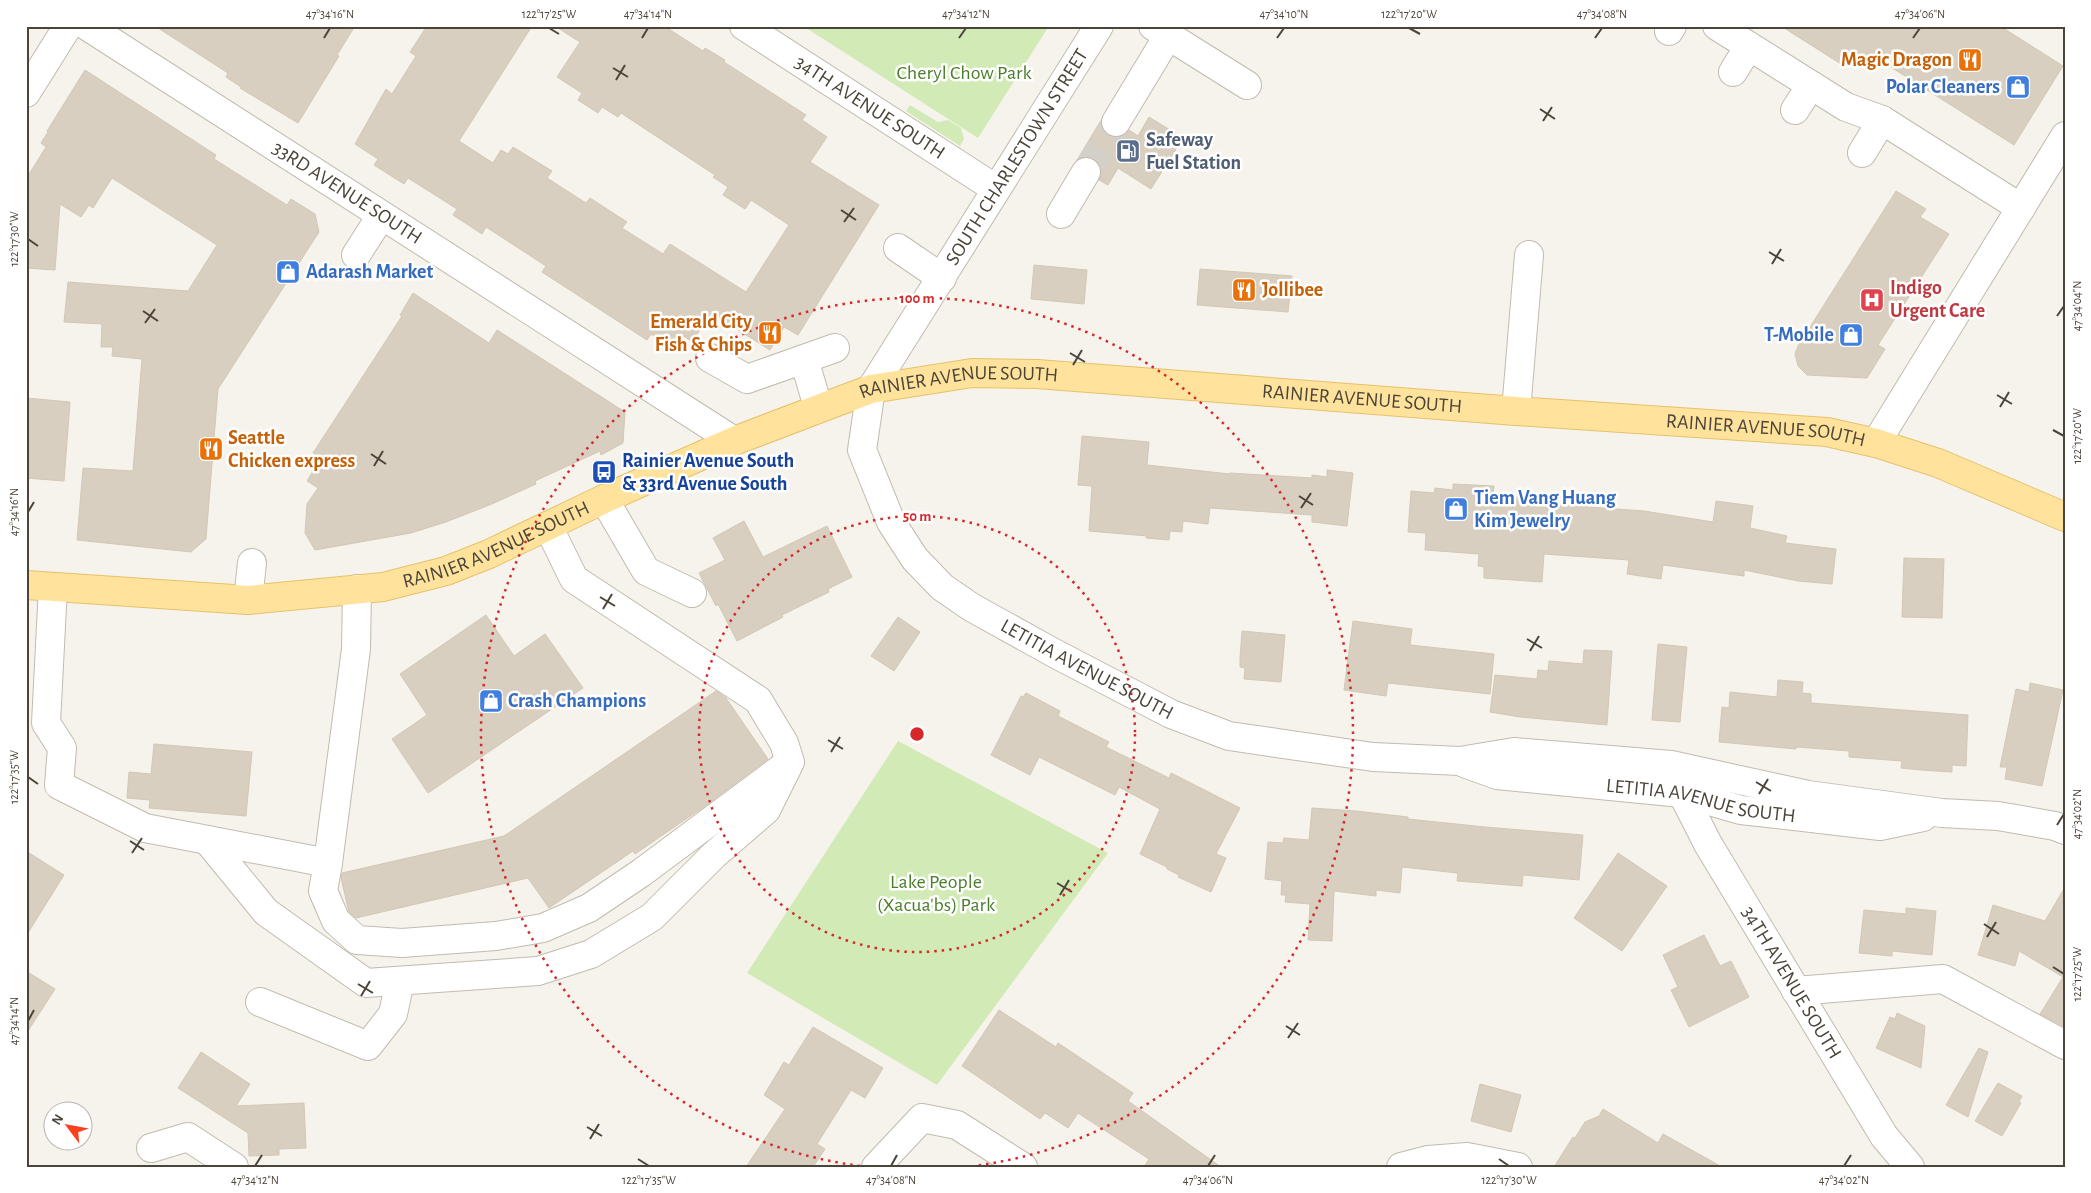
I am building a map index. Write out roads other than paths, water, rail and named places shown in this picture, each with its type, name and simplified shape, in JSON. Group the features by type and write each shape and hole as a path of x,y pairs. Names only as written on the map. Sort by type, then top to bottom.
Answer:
{"main road":[{"name":"RAINIER AVENUE SOUTH","path":"26,585 248,600 383,587 446,571 489,554 604,499 734,441 818,408 871,389 972,373 1037,374 1516,411 1827,432 1876,443 1938,463 2065,516"}],"street":[{"path":"26,93 68,26"},
{"name":"33RD AVENUE SOUTH","path":"87,26 734,441"},
{"name":"34TH AVENUE SOUTH","path":"744,26 996,189"},
{"name":"SOUTH CHARLESTOWN STREET","path":"871,389 1099,26"},
{"path":"1716,26 1846,107 1882,120 2020,208"},
{"path":"1116,122 1160,31 1247,85"},
{"path":"1733,72 1749,46"},
{"path":"1796,110 1810,85"},
{"path":"1862,152 1882,120"},
{"path":"1876,443 2065,136"},
{"path":"1061,214 1086,172"},
{"path":"356,255 381,216"},
{"path":"898,248 942,278"},
{"path":"1516,411 1529,255"},
{"path":"710,358 747,379 835,348"},
{"path":"804,359 818,408"},
{"name":"LETITIA AVENUE SOUTH","path":"871,389 862,450 891,522 915,559 942,587 971,607 1171,714 1229,736 1373,757 1460,762 1514,752 1671,765 1808,795 1942,813 1998,816 2055,826 2065,830"},
{"path":"604,499 646,571 692,593"},
{"path":"207,840 266,912 366,983 538,971 591,954 652,917 714,855 766,810 790,762 784,743 758,700 574,579 548,526"},
{"path":"248,600 252,563"},
{"path":"53,587 46,723 62,748 59,784 145,828 328,863"},
{"path":"358,589 356,648 323,891 336,921 357,940 402,943 496,936 543,928 589,908 641,873 790,762"},
{"name":"LETITIA AVENUE SOUTH","path":"1460,762 1497,774 1682,793 1741,810 1880,826 1942,813"},
{"name":"34TH AVENUE SOUTH","path":"1682,793 1708,844 1884,1136 1910,1167"},
{"path":"1796,991 1943,979 2065,1045"},
{"path":"260,1002 368,1046 393,1014 400,981"},
{"path":"876,1167 922,1118 957,1125 1023,1167"},
{"path":"151,1148 188,1137 234,1167"},
{"path":"1401,1167 1428,1160 1467,1156 1518,1167"}],"tunnel":[{"path":"1086,172 1116,122"}],"place":[{"name":"Magic Dragon","path":"1970,60"},
{"name":"Polar Cleaners","path":"2018,87"},
{"name":"Safeway Fuel Station","path":"1128,151"},
{"name":"Adarash Market","path":"288,272"},
{"name":"Jollibee","path":"1244,290"},
{"name":"Indigo Urgent Care","path":"1872,300"},
{"name":"Emerald City Fish & Chips","path":"770,333"},
{"name":"T-Mobile","path":"1851,335"},
{"name":"Seattle Chicken express","path":"211,449"},
{"name":"Rainier Avenue South & 33rd Avenue South","path":"604,472"},
{"name":"Tiem Vang Huang Kim Jewelry","path":"1456,509"},
{"name":"Crash Champions","path":"491,701"}],"park label":[{"name":"Cheryl Chow Park","path":"964,73"},
{"name":"Lake People (Xacua'bs) Park","path":"936,894"}]}
